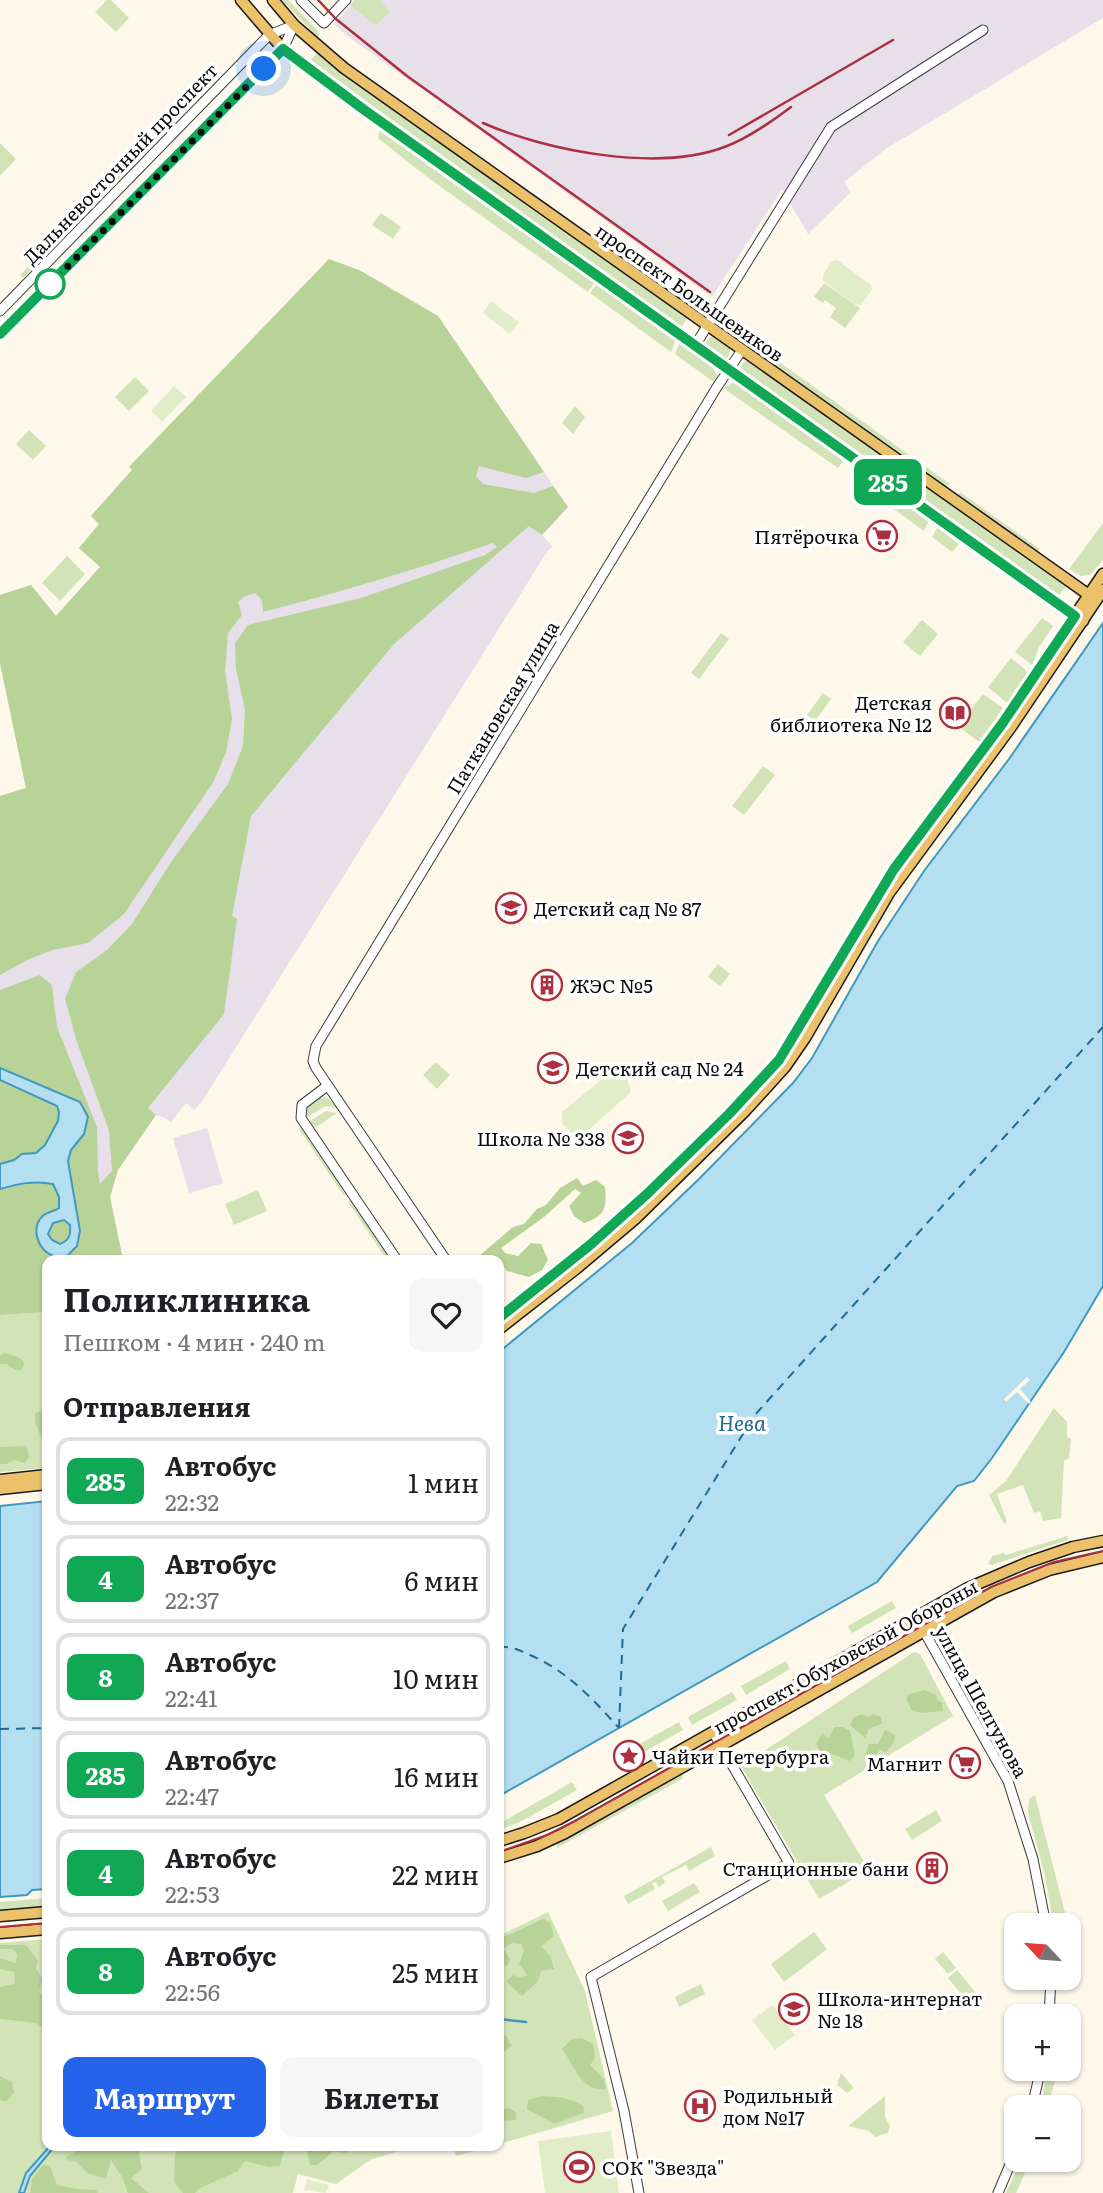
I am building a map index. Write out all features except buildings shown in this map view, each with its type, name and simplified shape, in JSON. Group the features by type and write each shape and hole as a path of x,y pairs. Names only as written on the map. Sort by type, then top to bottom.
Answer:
{"main road":[{"name":"проспект Большевиков","path":"240,0 283,49 363,109 1079,618"},
{"name":"проспект Большевиков","path":"273,0 294,25 344,68 1093,598"},
{"path":"504,1314 639,1202 773,1067 793,1040 888,879 1079,618 1093,598 1103,574"},
{"path":"1093,598 1103,590"},
{"path":"504,1325 635,1219 745,1111 785,1067 800,1046 889,893 1011,727 1079,618"},
{"path":"0,1480 42,1476"},
{"path":"0,1489 42,1485"},
{"name":"проспект Обуховской Обороны","path":"504,1839 559,1819 999,1573 1073,1547 1103,1541"},
{"name":"проспект Обуховской Обороны","path":"504,1856 565,1833 976,1602 1049,1570 1103,1557"},
{"path":"0,1916 42,1912"},
{"path":"0,1933 42,1929"}],"street":[{"path":"302,0 324,23 346,0"},
{"name":"Дальневосточный проспект","path":"0,311 269,35 294,25"},
{"name":"Дальневосточный проспект","path":"0,334 283,49 294,25"},
{"path":"696,344 821,139 831,127 983,30"},
{"name":"Паткановская улица","path":"443,1255 327,1086 313,1060 316,1046 742,350"},
{"path":"327,1086 302,1105 301,1118 394,1255"},
{"name":"улица Шелгунова","path":"916,1617 1008,1781 1034,1859 1044,1913"},
{"path":"639,2193 624,2111 591,1977 789,1863 713,1732"},
{"path":"998,2193 1007,2172"}],"shaded area":[{"path":"355,0 1103,0 1103,18 887,148 844,182 851,192 808,234 782,189 712,297 346,35 334,24"},
{"path":"329,259 361,271 438,316 568,507 542,535 552,546 201,1103 194,1110 186,1103 171,1122 156,1115 118,1169 110,1197 122,1255 42,1255 42,1312 0,1315 0,796 26,788 0,663 0,595 31,585 56,616 100,567 79,548 99,524 91,516 132,470 129,467"},
{"path":"207,1128 223,1183 189,1193 173,1138"}],"green space":[{"path":"107,0 111,0 129,18 116,32 95,12"},
{"path":"282,0 288,0 317,30 319,39"},
{"path":"355,0 380,0 390,13 375,25 350,5"},
{"path":"317,53 687,318 681,328 337,82 310,61"},
{"path":"380,129 437,165 572,263 571,266 594,283 588,292 427,177 378,138"},
{"path":"0,143 16,159 0,176"},
{"path":"149,144 151,146 88,211 86,208"},
{"path":"82,212 84,215 23,278 20,275"},
{"path":"381,213 401,227 393,239 372,225"},
{"path":"329,259 361,271 438,316 544,472 526,478 479,466 476,476 483,484 534,493 553,486 568,507 542,535 529,526 394,644 251,816 232,916 237,919 224,1014 148,1108 156,1115 118,1170 110,1197 122,1255 42,1255 42,1312 0,1315 0,1189 26,1183 53,1184 59,1197 59,1209 42,1216 44,1250 77,1246 67,1161 71,1150 84,1134 67,1096 0,1068 0,990 40,975 52,985 57,1027 97,1127 100,1184 112,1171 109,1131 77,1042 65,999 76,972 107,950 132,924 171,862 228,784 243,746 245,710 236,669 235,643 248,625 361,598 485,555 497,547 493,543 379,580 263,612 262,600 255,593 238,602 242,615 228,633 225,671 232,719 226,752 214,781 124,914 88,943 53,950 0,975 0,796 26,788 0,663 0,595 31,585 56,616 100,567 79,548 99,524 91,516 132,470 129,467"},
{"path":"837,260 871,285 872,290 861,305 855,304 823,281 823,275 832,261"},
{"path":"599,281 677,337 671,352 590,293"},
{"path":"824,283 860,308 845,328 830,317 836,308 825,300 823,303 814,297"},
{"path":"491,301 519,322 510,334 483,313"},
{"path":"721,323 950,484 945,487 724,331"},
{"path":"710,337 730,348 727,358 718,355 709,347 706,342"},
{"path":"681,339 708,360 717,375 715,383 675,354"},
{"path":"745,361 749,361 1066,586 1058,597 742,371 740,367"},
{"path":"135,377 149,391 129,411 115,397"},
{"path":"732,383 743,384 845,458 838,468 723,388"},
{"path":"174,386 186,397 162,422 151,411"},
{"path":"575,406 585,417 573,434 562,423"},
{"path":"29,430 46,446 33,460 16,444"},
{"path":"868,478 873,478 930,518 924,531 862,486"},
{"path":"960,492 1040,549 1037,553 957,496"},
{"path":"1103,523 1103,560 1090,575 1081,576 1069,569"},
{"path":"942,526 950,533 948,536 959,544 952,552 932,537 937,528"},
{"path":"67,556 85,574 60,601 42,583"},
{"path":"1042,618 1053,626 1039,647 1032,665 1015,652"},
{"path":"922,620 938,634 920,656 903,642"},
{"path":"721,633 729,639 699,679 691,673"},
{"path":"1011,658 1028,672 1007,703 988,687"},
{"path":"823,693 831,699 815,721 807,715"},
{"path":"983,694 1003,708 979,742 958,726"},
{"path":"763,766 775,775 744,815 732,806"},
{"path":"718,964 730,974 720,986 708,977"},
{"path":"436,1062 450,1075 437,1089 423,1075"},
{"path":"612,1071 626,1078 630,1093 583,1135 573,1134 562,1123 562,1112"},
{"path":"0,1080 57,1106 59,1112 58,1121 45,1145 36,1153 22,1154 14,1160 0,1164"},
{"path":"318,1097 328,1098 339,1109 326,1106 307,1117 307,1107"},
{"path":"326,1111 337,1113 315,1128 310,1121"},
{"path":"302,1127 347,1193 344,1196 299,1129"},
{"path":"577,1178 583,1186 596,1180 605,1187 605,1206 596,1218 584,1223 574,1216 569,1206 581,1193 575,1189 544,1217 501,1248 505,1253 518,1256 531,1243 541,1244 548,1260 542,1270 529,1277 507,1271 504,1267 504,1255 480,1255 513,1227 524,1224 537,1209 546,1205 560,1188"},
{"path":"258,1190 267,1211 234,1225 225,1204"},
{"path":"352,1201 389,1255 384,1255 348,1202"},
{"path":"60,1221 68,1224 71,1232 68,1240 60,1243 52,1240 49,1232 52,1224"},
{"path":"42,1312 42,1468 0,1472 0,1315"},
{"path":"5,1353 20,1358 24,1362 23,1368 18,1371 6,1364 0,1364 0,1355"},
{"path":"1054,1408 1067,1422 1067,1437 1071,1439 1069,1458 1064,1461 1061,1518 1043,1521 1040,1511 1034,1513 1023,1485 997,1494 1007,1522 1004,1524 989,1495 1006,1481"},
{"path":"42,1411 41,1437 35,1422 35,1413"},
{"path":"24,1446 28,1450 29,1458 24,1463 15,1460 0,1464 0,1447"},
{"path":"1068,1536 1068,1540 992,1565 988,1564 992,1556 1005,1555"},
{"path":"892,1601 896,1608 852,1633 848,1626"},
{"path":"914,1652 920,1654 953,1716 824,1795 869,1870 819,1899 741,1766"},
{"path":"786,1661 790,1669 746,1695 741,1686"},
{"path":"925,1690 936,1695 938,1701 942,1702 943,1711 912,1711 906,1699 909,1694"},
{"path":"732,1692 737,1700 692,1725 688,1717"},
{"path":"861,1714 881,1717 882,1724 869,1729 865,1738 850,1725 853,1718"},
{"path":"679,1722 683,1730 639,1755 634,1747"},
{"path":"834,1727 843,1727 850,1731 855,1755 850,1761 832,1754 824,1758 816,1744 822,1733 829,1738"},
{"path":"885,1730 895,1735 894,1742 886,1752 880,1750 870,1762 864,1758 869,1744 878,1744"},
{"path":"683,1775 682,1779 557,1848 557,1844"},
{"path":"572,1782 577,1790 520,1822 504,1828 504,1821"},
{"path":"1035,1795 1065,1913 1052,1913 1028,1813 1029,1799"},
{"path":"936,1810 942,1821 912,1840 905,1829"},
{"path":"711,1847 715,1856 689,1871 686,1865 662,1877 665,1882 659,1887 656,1882 652,1883 655,1889 628,1904 624,1896"},
{"path":"694,1883 700,1892 668,1911 662,1901"},
{"path":"42,1898 42,1906 0,1910 0,1902"},
{"path":"548,1912 585,1991 613,2111 504,2143 504,1934"},
{"path":"543,1919 550,1922 554,1936 541,1946 551,1957 554,1969 541,1971 538,1981 522,1996 506,1982 512,1975 522,1978 527,1975 519,1964 524,1951 521,1944 513,1943 504,1948 504,1937"},
{"path":"814,1932 827,1949 784,1982 771,1964"},
{"path":"42,1939 42,2151 398,2151 370,2160 336,2184 298,2174 293,2193 0,2193 0,1943"},
{"path":"0,1945 26,1945 38,1961 36,1968 42,1979 39,1992 42,1995 42,2027 37,2023 0,2019 0,1987 15,1984 14,1972 0,1969 0,1958 16,1963 17,1955 13,1949 0,1949"},
{"path":"504,1950 510,1959 507,1966 504,1965"},
{"path":"943,1952 956,1968 948,1974 935,1959"},
{"path":"957,1970 976,1993 967,2001 948,1978"},
{"path":"701,1984 705,1994 679,2007 675,1997"},
{"path":"773,2005 795,2035 775,2050 752,2020"},
{"path":"504,2035 506,2036 512,2046 504,2052"},
{"path":"582,2038 593,2044 595,2058 590,2065 604,2079 606,2089 597,2089 585,2082 562,2049 571,2040"},
{"path":"841,2073 854,2088 847,2093 837,2085"},
{"path":"0,2076 12,2082 14,2093 6,2102 0,2100"},
{"path":"1045,2081 1055,2081 1051,2095 1043,2095"},
{"path":"541,2096 573,2101 583,2106 584,2113 554,2124 527,2109 528,2100"},
{"path":"885,2096 885,2117 890,2126 888,2133 875,2137 869,2131 848,2126"},
{"path":"510,2108 516,2113 516,2120 504,2121 504,2109"},
{"name":"СОК \"Звезда\"","path":"611,2131 619,2193 545,2193 538,2141"},
{"path":"76,2151 139,2151 142,2169 131,2178 149,2193 128,2193 111,2160 106,2179 87,2173 77,2162 66,2157"},
{"path":"177,2151 284,2151 280,2166 268,2167 245,2161 238,2171 198,2189 195,2193 183,2193 174,2182"},
{"path":"307,2151 334,2151 317,2165 310,2165"},
{"path":"454,2151 475,2151 456,2156"},
{"path":"43,2165 50,2166 57,2185 96,2190 98,2193 30,2193 32,2179"},
{"path":"1016,2172 1025,2173 1016,2193 1006,2193"},
{"path":"307,2179 329,2185 326,2193 304,2190"}],"water":[{"name":"Нева","path":"1103,623 1103,1286 1064,1352 992,1458 974,1481 957,1486 877,1582 504,1793 504,1348 632,1243 793,1083 812,1058 878,941 924,871 1009,759"},
{"path":"0,1068 80,1102 88,1117 84,1134 71,1150 68,1161 80,1231 77,1246 68,1255 48,1254 37,1238 39,1220 59,1208 59,1197 53,1184 20,1184 0,1189 0,1164 14,1160 22,1154 36,1153 45,1145 58,1121 57,1106 0,1080","holes":["64,1220 70,1225 66,1241 60,1244 48,1234 53,1223"]},
{"path":"42,1502 42,1889 32,1890 27,1895 0,1897 0,1506"},
{"path":"46,2151 51,2151 30,2176 24,2193 19,2193 26,2173"}],"pier":[{"path":"1027,1377 1030,1380 1020,1389 1031,1402 1029,1404 1017,1392 1006,1402 1004,1399"}],"waterway":[{"path":"504,2020 526,2022"}],"ferry route":[{"path":"619,1728 623,1629 754,1416 1103,1027"},
{"path":"504,1647 519,1650 556,1669 588,1696 618,1727"},
{"path":"0,1729 42,1728"}],"tram line":[{"path":"504,1850 547,1835 577,1820 991,1587 1054,1562 1103,1551"},
{"path":"0,1927 42,1923"}],"railway":[{"path":"318,0 336,19 407,76 710,292"},
{"path":"729,135 893,40"},
{"path":"483,123 571,150 637,158 670,158 700,154 727,146 752,134 791,107"}],"bus line":[{"name":"285","path":"0,334 283,49 363,109 461,176 1075,616 1002,724 894,869 869,907 788,1048 768,1074 647,1194 590,1245 504,1314"}],"place":[{"name":"Пятёрочка","path":"882,536"},
{"name":"Детская библиотека № 12","path":"955,713"},
{"name":"Детский сад № 87","path":"511,908"},
{"name":"ЖЭС №5","path":"547,985"},
{"name":"Детский сад № 24","path":"553,1068"},
{"name":"Школа № 338","path":"628,1138"},
{"name":"Чайки Петербурга","path":"629,1756"},
{"name":"Магнит","path":"965,1763"},
{"name":"Станционные бани","path":"932,1868"},
{"name":"Школа-интернат № 18","path":"794,2009"},
{"name":"Родильный дом №17","path":"700,2106"},
{"name":"СОК \"Звезда\"","path":"579,2167"}],"route":[{"path":"50,284 264,69"}]}
